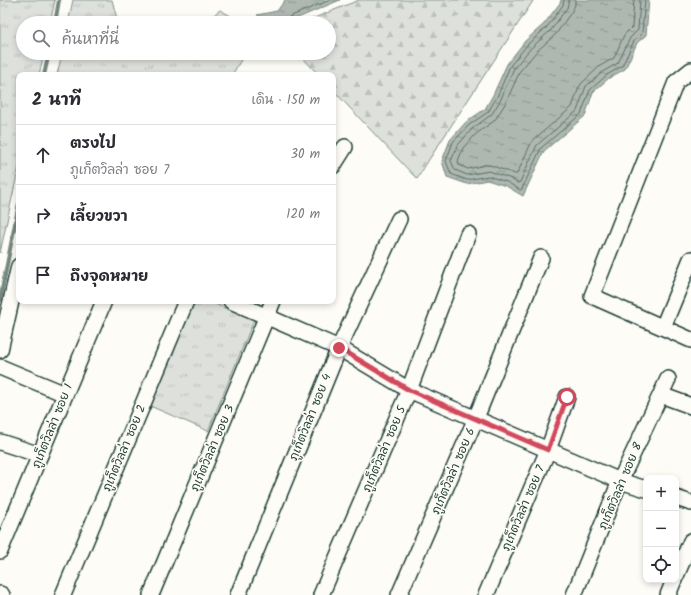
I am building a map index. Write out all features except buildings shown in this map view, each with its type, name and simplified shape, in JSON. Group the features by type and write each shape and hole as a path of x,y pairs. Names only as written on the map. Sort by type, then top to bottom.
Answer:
{"street":[{"path":"691,70 676,82 592,296 691,340"},
{"path":"336,161 345,147"},
{"name":"ภูเก็ตวิลล่า ซอย 4","path":"238,595 339,348 399,220"},
{"name":"ภูเก็ตวิลล่า ซอย 5","path":"321,595 409,390 468,234"},
{"name":"ภูเก็ตวิลล่า ซอย 6","path":"399,595 476,418 541,258"},
{"path":"663,327 691,259"},
{"path":"0,350 16,279"},
{"name":"ภูเก็ตวิลล่า ซอย 1","path":"0,552 6,519 40,455 103,304"},
{"name":"ภูเก็ตวิลล่า ซอย 2","path":"63,595 185,304"},
{"path":"238,304 339,348 409,390 620,481 643,488"},
{"name":"ภูเก็ตวิลล่า ซอย 3","path":"151,595 272,304"},
{"path":"0,367 65,394"},
{"name":"ภูเก็ตวิลล่า ซอย 8","path":"574,595 620,481 668,379"},
{"path":"660,395 691,406"},
{"name":"ภูเก็ตวิลล่า ซอย 7","path":"486,595 548,450 567,397"},
{"path":"0,442 40,455"},
{"path":"679,499 691,503"},
{"path":"679,569 691,541"},
{"path":"668,595 673,583"}],"green space":[{"path":"0,0 55,0 52,16 16,16 16,60 42,60 40,72 16,72 16,180 0,253"},
{"path":"73,0 112,0 116,16 70,16"},
{"path":"359,0 533,1 417,179 336,93 336,72 316,72 305,60 336,60 336,16 319,16"},
{"path":"220,10 231,16 213,16"},
{"path":"60,60 241,60 234,72 58,72"},
{"path":"192,304 215,304 254,320 208,431 150,406"}],"water":[{"path":"285,0 340,0 302,16 257,15 277,11"},
{"path":"561,0 649,0 646,35 637,43 625,69 609,78 593,92 585,116 544,151 523,196 506,186 487,180 467,184 447,177 442,161 450,140 466,122 485,109 507,64 525,41 544,24"}],"waterway":[{"path":"56,16 59,0"},
{"path":"45,72 47,60"},
{"path":"0,300 16,219"}],"route":[{"path":"339,348 409,390 548,450 567,397"}]}
